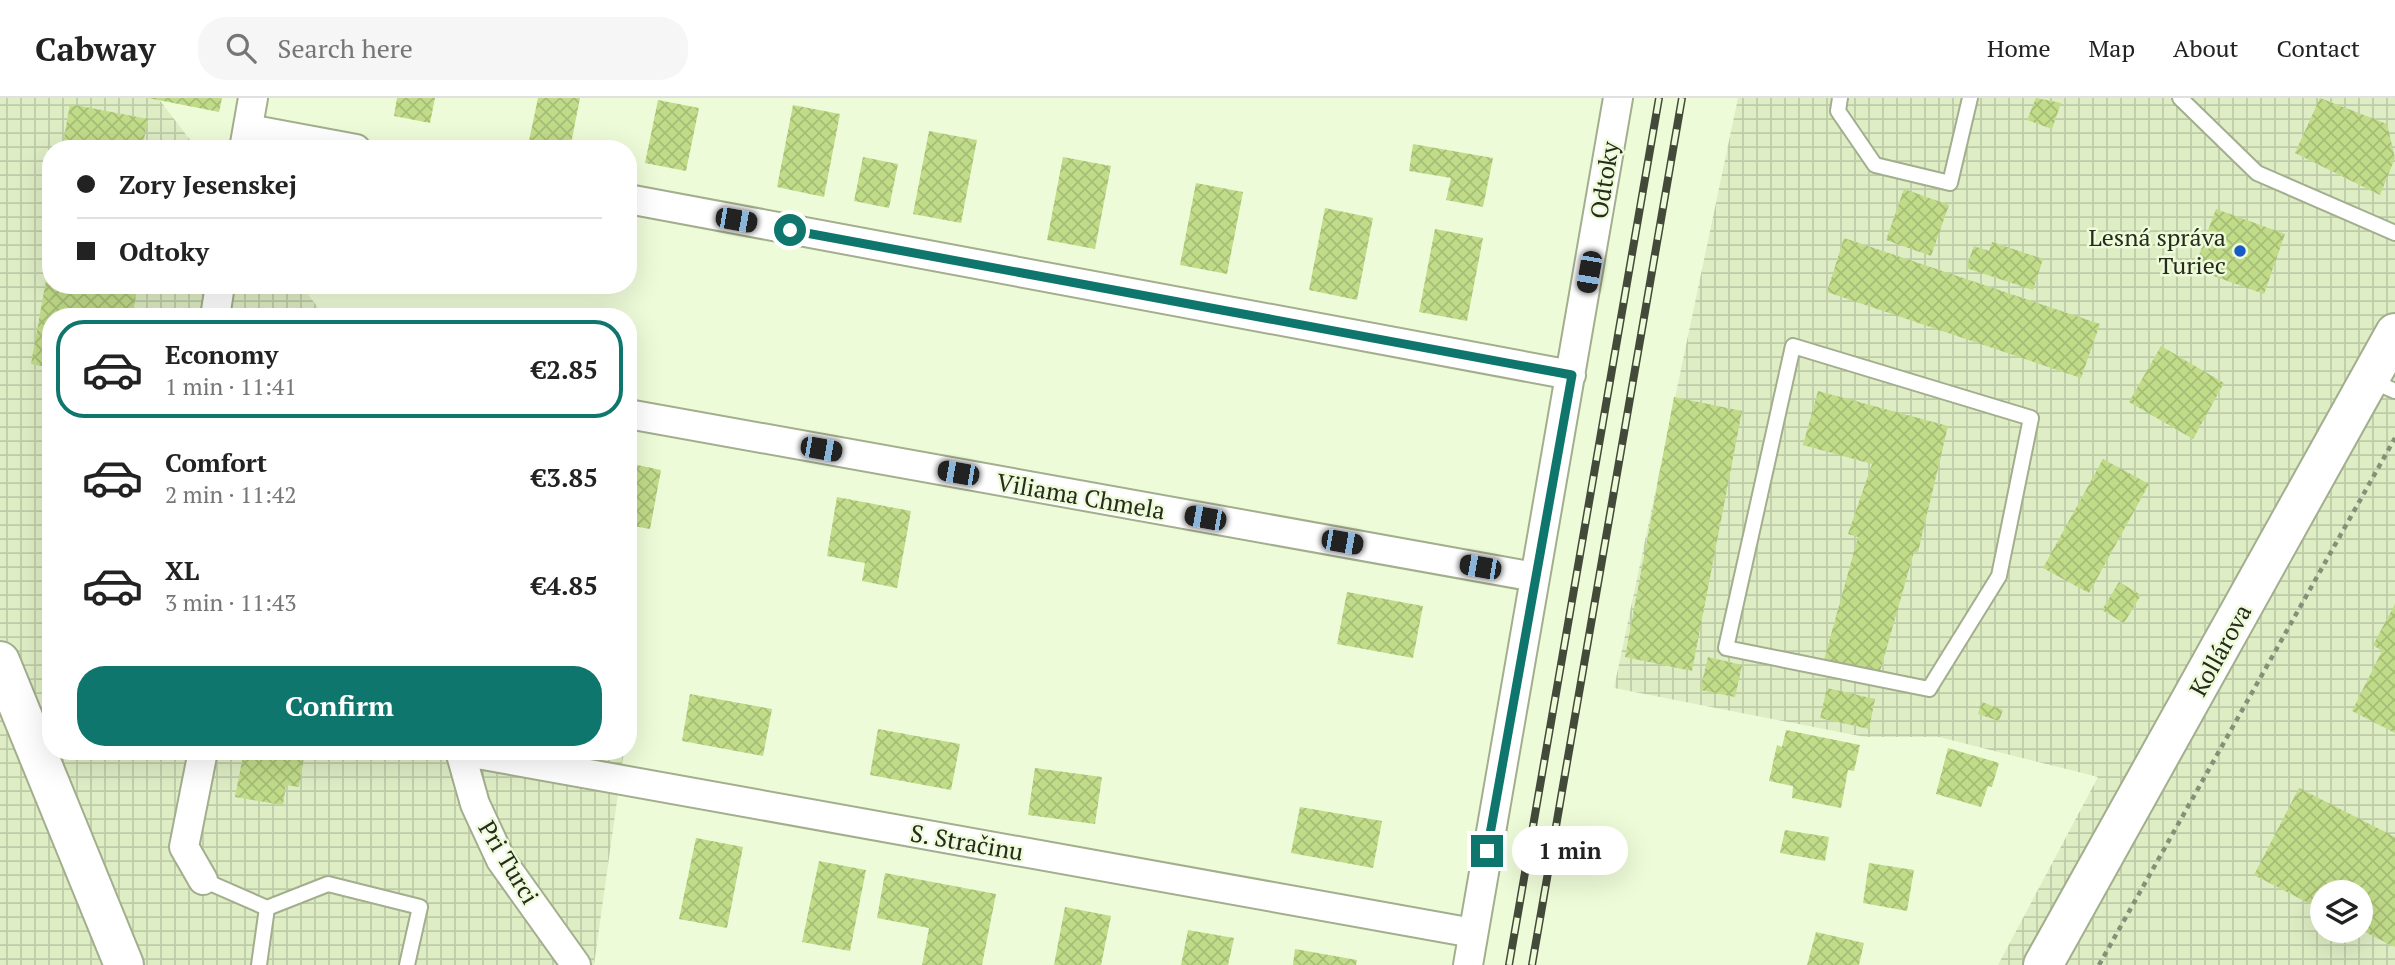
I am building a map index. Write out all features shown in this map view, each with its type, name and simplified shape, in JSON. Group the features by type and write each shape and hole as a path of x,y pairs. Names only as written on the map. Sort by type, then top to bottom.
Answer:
{"main road":[{"name":"Kollárova","path":"2043,965 2383,386 2395,332"},
{"path":"0,661 124,965"}],"street":[{"path":"246,139 253,98"},
{"name":"Odtoky","path":"1468,965 1618,98"},
{"path":"637,202 1572,375"},
{"name":"Viliama Chmela","path":"637,416 1535,577"},
{"path":"201,760 184,847 203,880"},
{"name":"Pri Turci","path":"463,760 475,804 502,860 576,965"},
{"name":"S. Stračinu","path":"511,760 1473,933"}],"lane":[{"path":"1840,98 1838,111 1875,165 1950,183 1970,98"},
{"path":"2180,98 2257,173 2395,233"},
{"path":"1793,346 2031,418 1999,576 1929,689 1726,648 1793,346"},
{"path":"203,880 267,908 328,884 420,907 407,965"},
{"path":"259,965 267,908"}],"path":[{"path":"2099,965 2395,438"}],"shaded area":[{"path":"0,98 158,98 190,140 42,140 42,294 308,294 318,308 42,308 42,760 623,760 594,965 0,965"},
{"path":"1738,98 2395,98 2395,965 1998,965 2098,777 1939,737 1865,737 1614,688"}],"building":[{"path":"148,98 222,98 219,112"},
{"path":"397,98 435,98 430,123 394,116"},
{"path":"538,98 580,98 572,140 529,140"},
{"path":"2036,98 2061,103 2052,129 2027,120"},
{"path":"2320,98 2387,124 2395,158 2380,195 2295,153"},
{"path":"658,100 699,108 686,171 645,163"},
{"path":"70,104 148,119 144,140 64,140"},
{"path":"793,105 840,114 824,197 777,187"},
{"path":"929,131 977,140 961,223 913,214"},
{"path":"1413,144 1493,158 1483,207 1446,200 1451,178 1409,171"},
{"path":"863,157 898,164 889,208 854,201"},
{"path":"1063,157 1111,166 1095,249 1047,240"},
{"path":"1196,183 1243,192 1227,274 1180,265"},
{"path":"1904,189 1949,205 1931,256 1886,240"},
{"path":"1325,208 1373,218 1357,300 1309,290"},
{"name":"Lesná správa Turiec","path":"2216,209 2285,234 2264,294 2194,269"},
{"path":"1435,229 1483,238 1467,321 1419,312"},
{"path":"1844,238 2100,324 2081,378 1827,292"},
{"path":"1992,242 2043,259 2033,290 1966,268 1974,246 1989,251"},
{"path":"44,294 136,294 134,308 42,308 42,366 31,364"},
{"path":"2161,346 2224,383 2193,439 2129,402"},
{"path":"1818,391 1948,426 1918,552 1914,552 1879,675 1824,660 1858,537 1848,534 1872,464 1803,445"},
{"path":"1674,397 1742,411 1692,671 1625,657"},
{"path":"2103,459 2149,484 2089,593 2043,568"},
{"path":"637,465 661,470 650,529 637,527"},
{"path":"837,497 911,511 897,588 862,581 865,563 827,556"},
{"path":"2119,582 2141,595 2124,623 2102,610"},
{"path":"1347,592 1423,606 1413,658 1337,644"},
{"path":"2395,604 2395,733 2352,711 2382,651 2373,645"},
{"path":"1708,657 1742,665 1735,697 1700,690"},
{"path":"1827,688 1875,699 1869,729 1820,718"},
{"path":"690,694 772,709 763,756 682,741"},
{"path":"1982,702 2003,710 1999,721 1978,714"},
{"path":"878,729 960,744 951,790 870,775"},
{"path":"1786,730 1860,745 1854,771 1848,770 1841,808 1792,798 1793,786 1769,781 1777,745 1782,747"},
{"path":"1948,748 1999,763 1992,787 1988,786 1981,807 1936,794"},
{"path":"242,760 304,760 299,787 286,785 283,805 235,797"},
{"path":"1035,768 1102,777 1095,824 1028,815"},
{"path":"2299,788 2395,837 2395,947 2373,936 2373,880 2310,880 2310,904 2254,875"},
{"path":"1300,807 1382,821 1373,868 1291,853"},
{"path":"1785,830 1829,837 1825,861 1780,853"},
{"path":"696,838 743,847 727,928 679,919"},
{"path":"819,861 866,870 850,951 802,942"},
{"path":"1869,863 1914,870 1907,911 1863,903"},
{"path":"885,873 996,894 982,965 922,965 929,928 877,918"},
{"path":"1065,907 1111,916 1101,965 1054,965"},
{"path":"1188,930 1234,938 1228,965 1181,965"},
{"path":"1816,932 1864,943 1859,965 1807,965"},
{"path":"1295,949 1357,960 1356,965 1293,965"}],"railway":[{"path":"1509,965 1659,98"},
{"path":"1532,965 1682,98"}],"place":[{"name":"Lesná správa Turiec","path":"2240,251"}],"route":[{"path":"790,230 1572,375 1487,851"}]}
